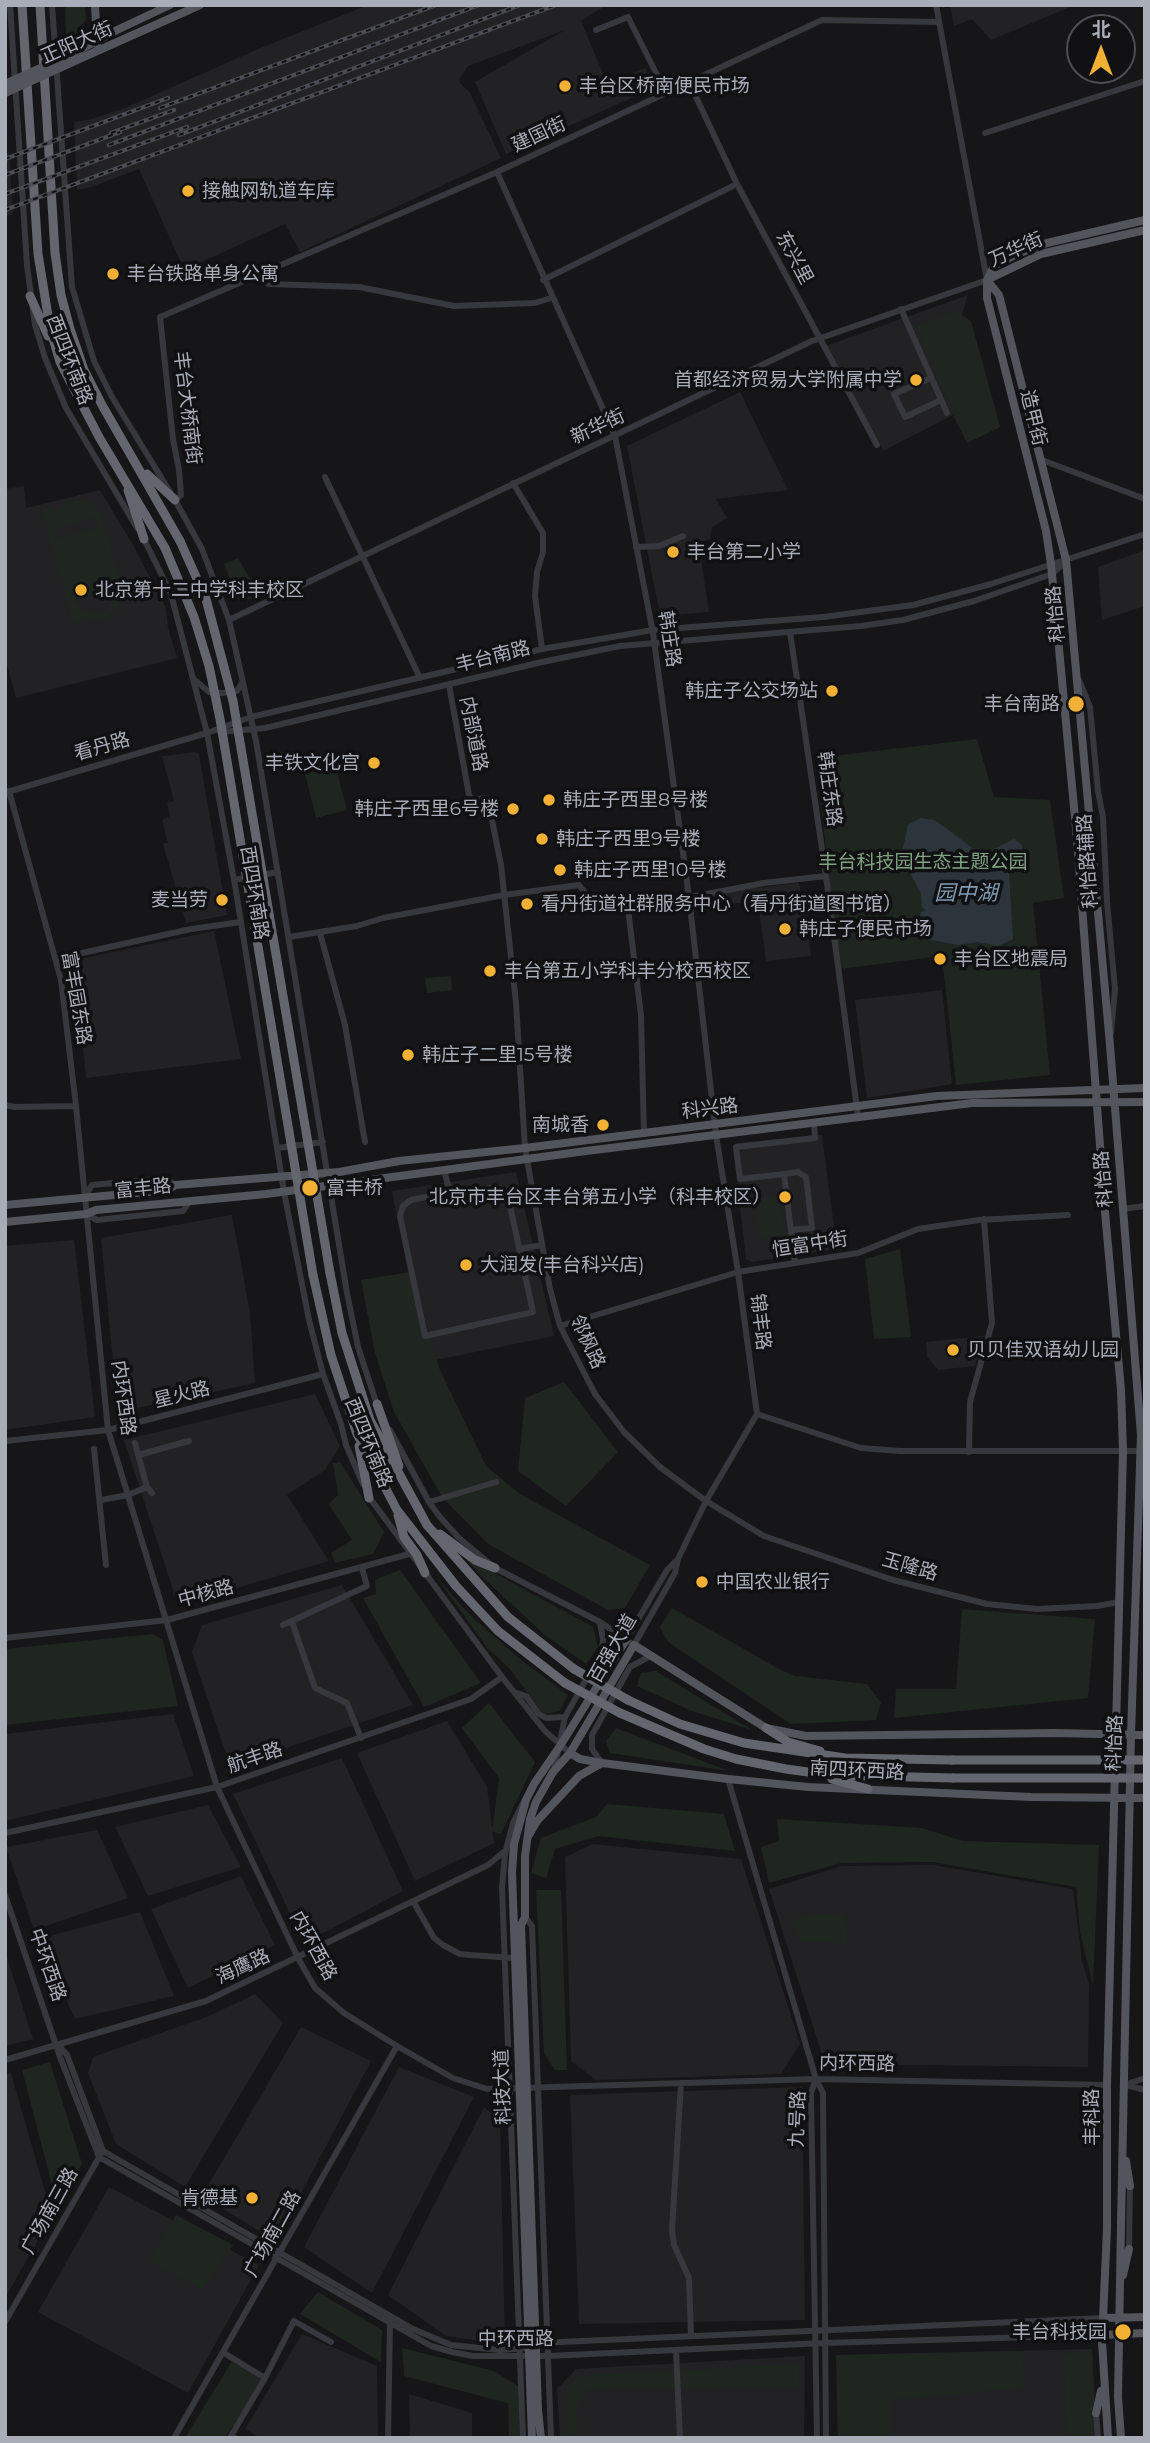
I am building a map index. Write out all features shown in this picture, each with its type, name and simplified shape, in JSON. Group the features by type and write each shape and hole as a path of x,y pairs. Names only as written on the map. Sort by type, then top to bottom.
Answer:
{"highway":[{"name":"西四环南路","path":"22,5 38,254 50,328 60,362 99,437 165,548 194,617 209,666 313,1275 331,1355 357,1434 397,1510 456,1586 498,1630 565,1683"},
{"name":"西四环南路","path":"40,5 55,253 61,295 84,370 180,541 206,600 233,701 330,1273 342,1333 370,1420 427,1525 508,1618 574,1669 628,1700 680,1724 743,1743 845,1759"},
{"path":"30,296 60,362"},
{"path":"138,465 175,500"},
{"path":"122,475 144,539"},
{"path":"377,1404 409,1494"},
{"path":"357,1434 369,1497"},
{"path":"397,1510 404,1536 425,1573"},
{"path":"427,1525 475,1560 495,1567"},
{"name":"南四环西路","path":"565,1683 620,1713 675,1738 736,1759 814,1773 886,1778 1145,1778"},
{"path":"766,1728 788,1742 845,1759 1145,1760"},
{"path":"814,1773 868,1789"}],"main road":[{"path":"95,5 97,46"},
{"name":"正阳大街","path":"5,93 97,46 117,30 169,5"},
{"name":"正阳大街","path":"97,46 123,41 200,5"},
{"name":"正阳大街","path":"5,84 76,57"},
{"name":"万华街","path":"987,280 994,265 1032,248 1145,220"},
{"name":"万华街","path":"987,280 1041,254 1145,230"},
{"name":"造甲街","path":"987,280 999,295 1066,560"},
{"name":"造甲街","path":"987,280 987,298 1046,531 1051,564"},
{"name":"科怡路","path":"1066,560 1143,1451 1130,1797"},
{"name":"科怡路","path":"1051,564 1077,839 1121,1390 1123,1451 1114,1797"},
{"name":"科兴路","path":"330,1185 814,1122 966,1094 1143,1088"},
{"name":"科兴路","path":"328,1173 398,1161 715,1124 857,1112 972,1103 1114,1101 1145,1104"},
{"name":"富丰路","path":"5,1205 169,1190 175,1185 328,1173"},
{"name":"富丰路","path":"5,1222 330,1185"},
{"name":"南四环西路","path":"630,1643 766,1728 817,1737 1145,1735"},
{"name":"百强大道","path":"560,1746 630,1643"},
{"name":"百强大道","path":"570,1753 630,1643"},
{"name":"科技大道","path":"532,2438 519,2088 510,1958 512,1872 514,1844 526,1800 544,1767 560,1746"},
{"name":"南四环西路","path":"570,1753 580,1759 602,1763 728,1779 1031,1797 1145,1798"},
{"name":"科技大道","path":"519,2088 521,1925 525,1917 527,1838 536,1802 553,1772 570,1753"},
{"path":"527,1838 543,1813 579,1776 602,1763"},
{"name":"丰科路","path":"1108,2438 1103,2335 1114,1797"},
{"name":"丰科路","path":"1121,2438 1118,2397 1119,2318 1130,1797"},
{"path":"1122,2151 1130,2186"},
{"path":"1120,2284 1129,2249"},
{"path":"1104,2318 1145,2317"},
{"path":"1103,2335 1145,2333"},
{"name":"科技大道","path":"528,2351 541,2438"},
{"path":"1096,2413 1104,2378"}],"street":[{"name":"西四环南路","path":"10,5 30,296 42,347 66,408 144,539 171,594 195,680 234,880 285,1192 309,1320 323,1374 346,1445 369,1497 502,1677 545,1731 570,1753"},
{"name":"西四环南路","path":"52,5 68,246 75,298 100,373 175,500 206,559 229,620 254,730 358,1347 377,1404 412,1475 440,1517 459,1538 495,1567 600,1622 630,1643"},
{"name":"造甲街","path":"936,5 987,280"},
{"path":"596,30 628,18 666,93"},
{"name":"建国街","path":"160,317 497,172 822,20 939,22"},
{"path":"985,133 1145,81"},
{"name":"东兴里","path":"689,82 737,184 877,446"},
{"name":"韩庄路","path":"497,172 551,298 615,436 653,630 690,897 716,1135"},
{"path":"543,280 737,184"},
{"path":"250,278 269,284 359,286 454,306 535,303 551,298"},
{"name":"新华街","path":"229,620 818,338 987,280"},
{"path":"901,309 947,413"},
{"name":"丰台大桥南街","path":"160,317 173,439 179,470 181,495 175,500"},
{"path":"931,378 894,394 905,417 942,400"},
{"name":"造甲街","path":"1042,460 1145,499"},
{"path":"325,477 420,678"},
{"path":"513,483 543,533 543,552 537,572 535,596 542,649"},
{"name":"丰台南路","path":"207,733 251,717 542,649 653,630 813,618 913,605 967,591 1145,534"},
{"path":"636,547 659,546 683,536"},
{"name":"丰台南路","path":"207,733 254,730 620,646 861,626 914,618 1052,574 1066,560"},
{"name":"韩庄东路","path":"790,632 857,1112"},
{"path":"195,680 209,692 223,694 241,688 242,676"},
{"name":"科怡路辅路","path":"1078,678 1090,707 1103,817 1115,989 1110,1045"},
{"name":"内部道路","path":"449,685 469,795 473,800 488,800 504,895"},
{"name":"看丹路","path":"7,792 207,733"},
{"name":"富丰园东路","path":"7,792 61,980 86,1214"},
{"path":"234,880 278,872"},
{"path":"289,937 504,895 579,885 595,905 628,909 764,883 826,876"},
{"name":"邻枫路","path":"504,895 516,1003 525,1148 560,1326 595,1394 624,1432 660,1467 706,1501"},
{"path":"628,909 641,1014 644,1134"},
{"path":"55,959 191,929 241,922"},
{"path":"320,933 345,1025 365,1142"},
{"path":"5,1105 76,1106"},
{"path":"791,1230 812,1228 806,1177 798,1172 740,1179 736,1147 815,1138 814,1122"},
{"name":"锦丰路","path":"716,1135 757,1413"},
{"path":"277,1148 323,1142"},
{"path":"444,1170 451,1194"},
{"path":"784,1174 795,1263"},
{"path":"499,1188 507,1192 519,1249 533,1312 425,1336 400,1216 403,1206 411,1200 499,1188"},
{"path":"1122,1209 1145,1206"},
{"name":"内环西路","path":"86,1214 108,1430 217,1787 298,1958 315,1988 328,2001 397,2046 453,2078 487,2089 816,2079 1107,2085"},
{"name":"恒富中街","path":"560,1326 738,1272 858,1253 918,1229 984,1219 1068,1214"},
{"path":"969,1452 971,1402 992,1323 984,1219"},
{"path":"519,1249 542,1245"},
{"name":"星火路","path":"5,1441 108,1430 323,1374"},
{"path":"706,1501 757,1413 862,1448 969,1452 1143,1451"},
{"path":"138,1455 189,1441"},
{"path":"135,1443 147,1486 152,1493"},
{"path":"94,1449 106,1565"},
{"path":"429,1502 496,1482"},
{"path":"101,1500 128,1495 147,1486"},
{"name":"百强大道","path":"630,1643 667,1570 678,1559 706,1501"},
{"name":"玉隆路","path":"706,1501 764,1536 893,1580 987,1604 1037,1609 1097,1606 1119,1602"},
{"name":"中核路","path":"5,1638 167,1620 409,1554"},
{"path":"283,1625 366,1586 362,1567"},
{"path":"292,1622 315,1688 347,1703 361,1738"},
{"path":"553,1772 565,1717 602,1651 600,1622"},
{"path":"602,1763 592,1749 592,1735 630,1667 652,1655"},
{"name":"航丰路","path":"5,1833 217,1787 471,1699 502,1677"},
{"path":"515,1692 526,1696 539,1714 546,1718 565,1717"},
{"path":"728,1779 816,2079"},
{"path":"413,1901 434,1938 443,1945 460,1954 510,1958 502,1887 506,1850 513,1823 526,1800"},
{"name":"海鹰路","path":"5,2060 206,2001 488,1865 514,1844"},
{"name":"中环西路","path":"5,1895 58,2046 67,2055 101,2154 391,2320 423,2342 452,2353 474,2356 528,2351 548,2342 1104,2318"},
{"path":"525,1917 532,1926 551,2438"},
{"name":"广场南二路","path":"174,2438 397,2046"},
{"path":"1124,2085 1145,2078"},
{"name":"九号路","path":"816,2079 823,2093 819,2329 815,2343 817,2438"},
{"name":"九号路","path":"816,2079 811,2093 819,2329 823,2343 826,2438"},
{"path":"681,2083 672,2230 674,2245 689,2277 691,2335"},
{"path":"1124,2085 1145,2090"},
{"name":"广场南三路","path":"5,2322 101,2154"},
{"path":"1129,2249 1130,2186"},
{"path":"388,2438 391,2320"},
{"path":"235,2438 231,2435 265,2378 294,2321 331,2342"},
{"name":"中环西路","path":"528,2351 548,2356 815,2343 1103,2335"},
{"path":"676,2350 680,2438"},
{"path":"523,2438 528,2351"},
{"path":"224,2353 265,2378"},
{"path":"1096,2413 1098,2438"}],"shaded area":[{"path":"368,5 607,5 581,21 607,83 645,68 654,88 506,154 475,82 565,30 468,66 459,80 460,83 470,93 501,158 300,252 285,224 184,270 139,169 77,190 74,122 125,108 258,49"},
{"path":"950,5 1075,5 991,40 972,19 954,26"},
{"path":"9,152 13,214 5,217 5,153"},
{"name":"首都经济贸易大学附属中学","path":"968,295 962,315 971,321 1000,427 967,443 953,415 883,451 826,346"},
{"path":"740,392 788,490 716,499 727,518 712,527 710,539 697,543 709,612 660,616 627,446"},
{"name":"北京第十二中学科丰校区","path":"24,486 26,508 100,490 166,608 168,628 177,658 16,698 5,657 5,489"},
{"path":"1145,550 1145,606 1102,620 1098,567"},
{"path":"195,752 199,754 227,915 186,923 163,844 168,843 162,820 170,816 167,803 174,801 162,756"},
{"path":"799,883 801,893 701,909 698,895"},
{"name":"韩庄子便民市场","path":"804,894 811,956 766,961 758,902"},
{"path":"214,931 241,1059 86,1078 75,960"},
{"path":"942,990 952,1084 867,1098 855,1000"},
{"name":"北京市丰台区丰台第五小学（科丰校区）","path":"822,1135 837,1249 752,1262 746,1259 733,1146 736,1143"},
{"path":"516,1172 554,1336 426,1362 392,1191"},
{"path":"232,1215 250,1312 255,1383 118,1412 101,1238"},
{"path":"74,1240 95,1417 5,1430 5,1246"},
{"name":"贝贝佳双语幼儿园","path":"983,1336 975,1366 938,1370 927,1357 926,1342"},
{"path":"315,1394 340,1446 325,1470 287,1495 329,1561 178,1605 124,1440"},
{"path":"342,1585 413,1705 241,1763 226,1754 192,1652 202,1625"},
{"path":"173,1714 194,1776 5,1821 5,1734"},
{"path":"447,1721 487,1787 494,1843 415,1881 357,1753"},
{"path":"342,1758 403,1891 304,1943 233,1794"},
{"path":"208,1805 241,1867 148,1896 115,1827"},
{"path":"97,1830 128,1898 34,1930 6,1847"},
{"path":"593,1844 741,1859 800,2044 781,2074 596,2080 571,2061 565,1857"},
{"path":"933,1865 1073,1889 1082,1961 1089,1984 1088,2067 825,2064 769,1889 842,1866"},
{"path":"241,1876 275,1945 188,1988 151,1909"},
{"path":"140,1912 174,1996 75,2019 38,1939"},
{"path":"5,1951 33,2039 5,2046"},
{"path":"255,1994 283,2023 185,2187 116,2144 88,2073 93,2057 209,2016"},
{"path":"301,2027 371,2061 276,2241 202,2196"},
{"path":"399,2067 474,2097 372,2293 304,2247"},
{"path":"11,2073 52,2216 5,2298 5,2074"},
{"path":"802,2087 805,2320 579,2324 570,2095"},
{"path":"484,2107 500,2120 505,2345 446,2336 388,2295"},
{"path":"109,2187 259,2265 188,2393 38,2312"},
{"path":"302,2334 377,2366 378,2438 261,2438 245,2429"},
{"path":"1092,2349 1097,2438 838,2438 836,2355"},
{"path":"805,2356 804,2438 560,2438 557,2389 576,2369"},
{"path":"409,2394 472,2413 472,2438 410,2438"}],"green space":[{"path":"65,5 85,5 86,19 75,35 66,39"},
{"path":"961,310 962,316 971,321 1000,427 967,443 915,326"},
{"path":"81,499 94,504 103,517 123,592 119,606 109,617 97,620 80,616 81,622 73,623 41,509 50,507 52,514 60,504","holes":["96,518 99,527 58,538 56,529","116,589 115,603 104,613 87,612 75,601"]},
{"path":"238,558 249,577 278,585 243,602 238,599 224,564"},
{"name":"丰台科技园生态主题公园","path":"977,739 994,797 1050,800 1064,898 1033,903 1050,1075 956,1085 942,956 839,969 816,758"},
{"path":"335,765 347,810 316,818 305,774"},
{"path":"451,976 452,990 427,993 425,978"},
{"path":"780,1196 785,1235 758,1238 754,1199"},
{"path":"900,1249 911,1337 874,1339 865,1259"},
{"path":"411,1272 440,1370 486,1466 520,1494 650,1565 625,1608 608,1610 488,1544 442,1497 394,1412 375,1353 361,1280"},
{"path":"564,1382 618,1452 566,1506 518,1471 525,1398"},
{"path":"340,1462 384,1532 373,1554 335,1563 331,1553 352,1540 329,1504 338,1495 333,1463"},
{"path":"457,1549 476,1563 593,1627 598,1647 586,1664 545,1635 482,1577"},
{"path":"400,1570 481,1683 424,1707 363,1598 376,1594 375,1580"},
{"path":"436,1576 466,1611 488,1631 568,1695 560,1711 546,1714 541,1711 510,1669 487,1648"},
{"path":"672,1608 795,1676 867,1684 881,1703 876,1720 791,1724 668,1642 660,1627"},
{"path":"962,1609 1095,1619 1088,1698 894,1718 896,1689 956,1689"},
{"path":"153,1634 163,1640 178,1706 5,1725 5,1649"},
{"path":"656,1671 752,1730 692,1711 637,1686 641,1673"},
{"path":"489,1703 535,1762 501,1834 492,1831 499,1778 462,1728"},
{"path":"616,1728 729,1771 610,1753 606,1741"},
{"path":"607,1804 724,1814 735,1851 598,1836 555,1849 546,1878 531,1873 541,1838 596,1817"},
{"path":"777,1819 922,1828 963,1841 1099,1845 1093,1986 1080,1932 1076,1887 933,1862 841,1863 769,1883 761,1847 779,1841"},
{"path":"536,1890 561,1890 567,2070 555,2070 544,2054"},
{"path":"845,1913 847,1944 799,1941 791,1920 807,1914"},
{"path":"50,2062 82,2164 58,2208 22,2070"},
{"path":"176,2215 233,2245 203,2290 148,2261"},
{"path":"318,2292 382,2330 381,2362 300,2314"},
{"path":"402,2348 494,2371 518,2386 520,2438 509,2438 508,2403 404,2376"},
{"path":"1092,2349 1093,2438 1067,2438 1063,2355"},
{"path":"1023,2351 1025,2388 891,2400 891,2438 838,2438 836,2355"},
{"path":"232,2361 262,2380 225,2438 185,2438"},
{"path":"798,2364 798,2387 588,2389 577,2407 579,2438 566,2438 566,2390 578,2376"}],"water":[{"name":"园中湖","path":"920,818 934,820 975,850 988,852 1014,839 1022,845 1022,855 1009,872 1013,939 998,946 978,942 958,945 922,938 918,932 920,916 921,912 926,911 922,907 921,893 901,857 908,825"}],"railway":[{"path":"160,108 436,5"},
{"path":"109,145 479,5"},
{"path":"179,135 520,5"},
{"path":"5,210 556,5"},
{"path":"5,159 168,98"},
{"path":"111,133 174,110"},
{"path":"5,194 187,127"},
{"path":"5,175 120,132"}],"place":[{"name":"丰台区桥南便民市场","path":"565,86"},
{"name":"接触网轨道车库","path":"188,191"},
{"name":"丰台铁路单身公寓","path":"113,274"},
{"name":"首都经济贸易大学附属中学","path":"916,380"},
{"name":"丰台第二小学","path":"673,552"},
{"name":"北京第十二中学科丰校区","path":"81,590"},
{"name":"韩庄子公交场站","path":"832,691"},
{"name":"丰台南路","path":"1076,704"},
{"name":"丰铁文化宫","path":"374,763"},
{"name":"韩庄子西里8号楼","path":"549,800"},
{"name":"韩庄子西里6号楼","path":"513,809"},
{"name":"韩庄子西里9号楼","path":"542,839"},
{"name":"韩庄子西里10号楼","path":"560,870"},
{"name":"麦当劳","path":"222,900"},
{"name":"看丹街道社群服务中心（看丹街道图书馆）","path":"527,904"},
{"name":"韩庄子便民市场","path":"785,929"},
{"name":"丰台区地震局","path":"940,959"},
{"name":"丰台第五小学科丰分校西校区","path":"490,971"},
{"name":"韩庄子二里15号楼","path":"408,1055"},
{"name":"南城香","path":"603,1125"},
{"name":"富丰桥","path":"310,1188"},
{"name":"北京市丰台区丰台第五小学（科丰校区）","path":"785,1197"},
{"name":"大润发(丰台科兴店)","path":"466,1265"},
{"name":"贝贝佳双语幼儿园","path":"953,1350"},
{"name":"中国农业银行","path":"702,1582"},
{"name":"肯德基","path":"252,2198"},
{"name":"丰台科技园","path":"1123,2332"}]}
